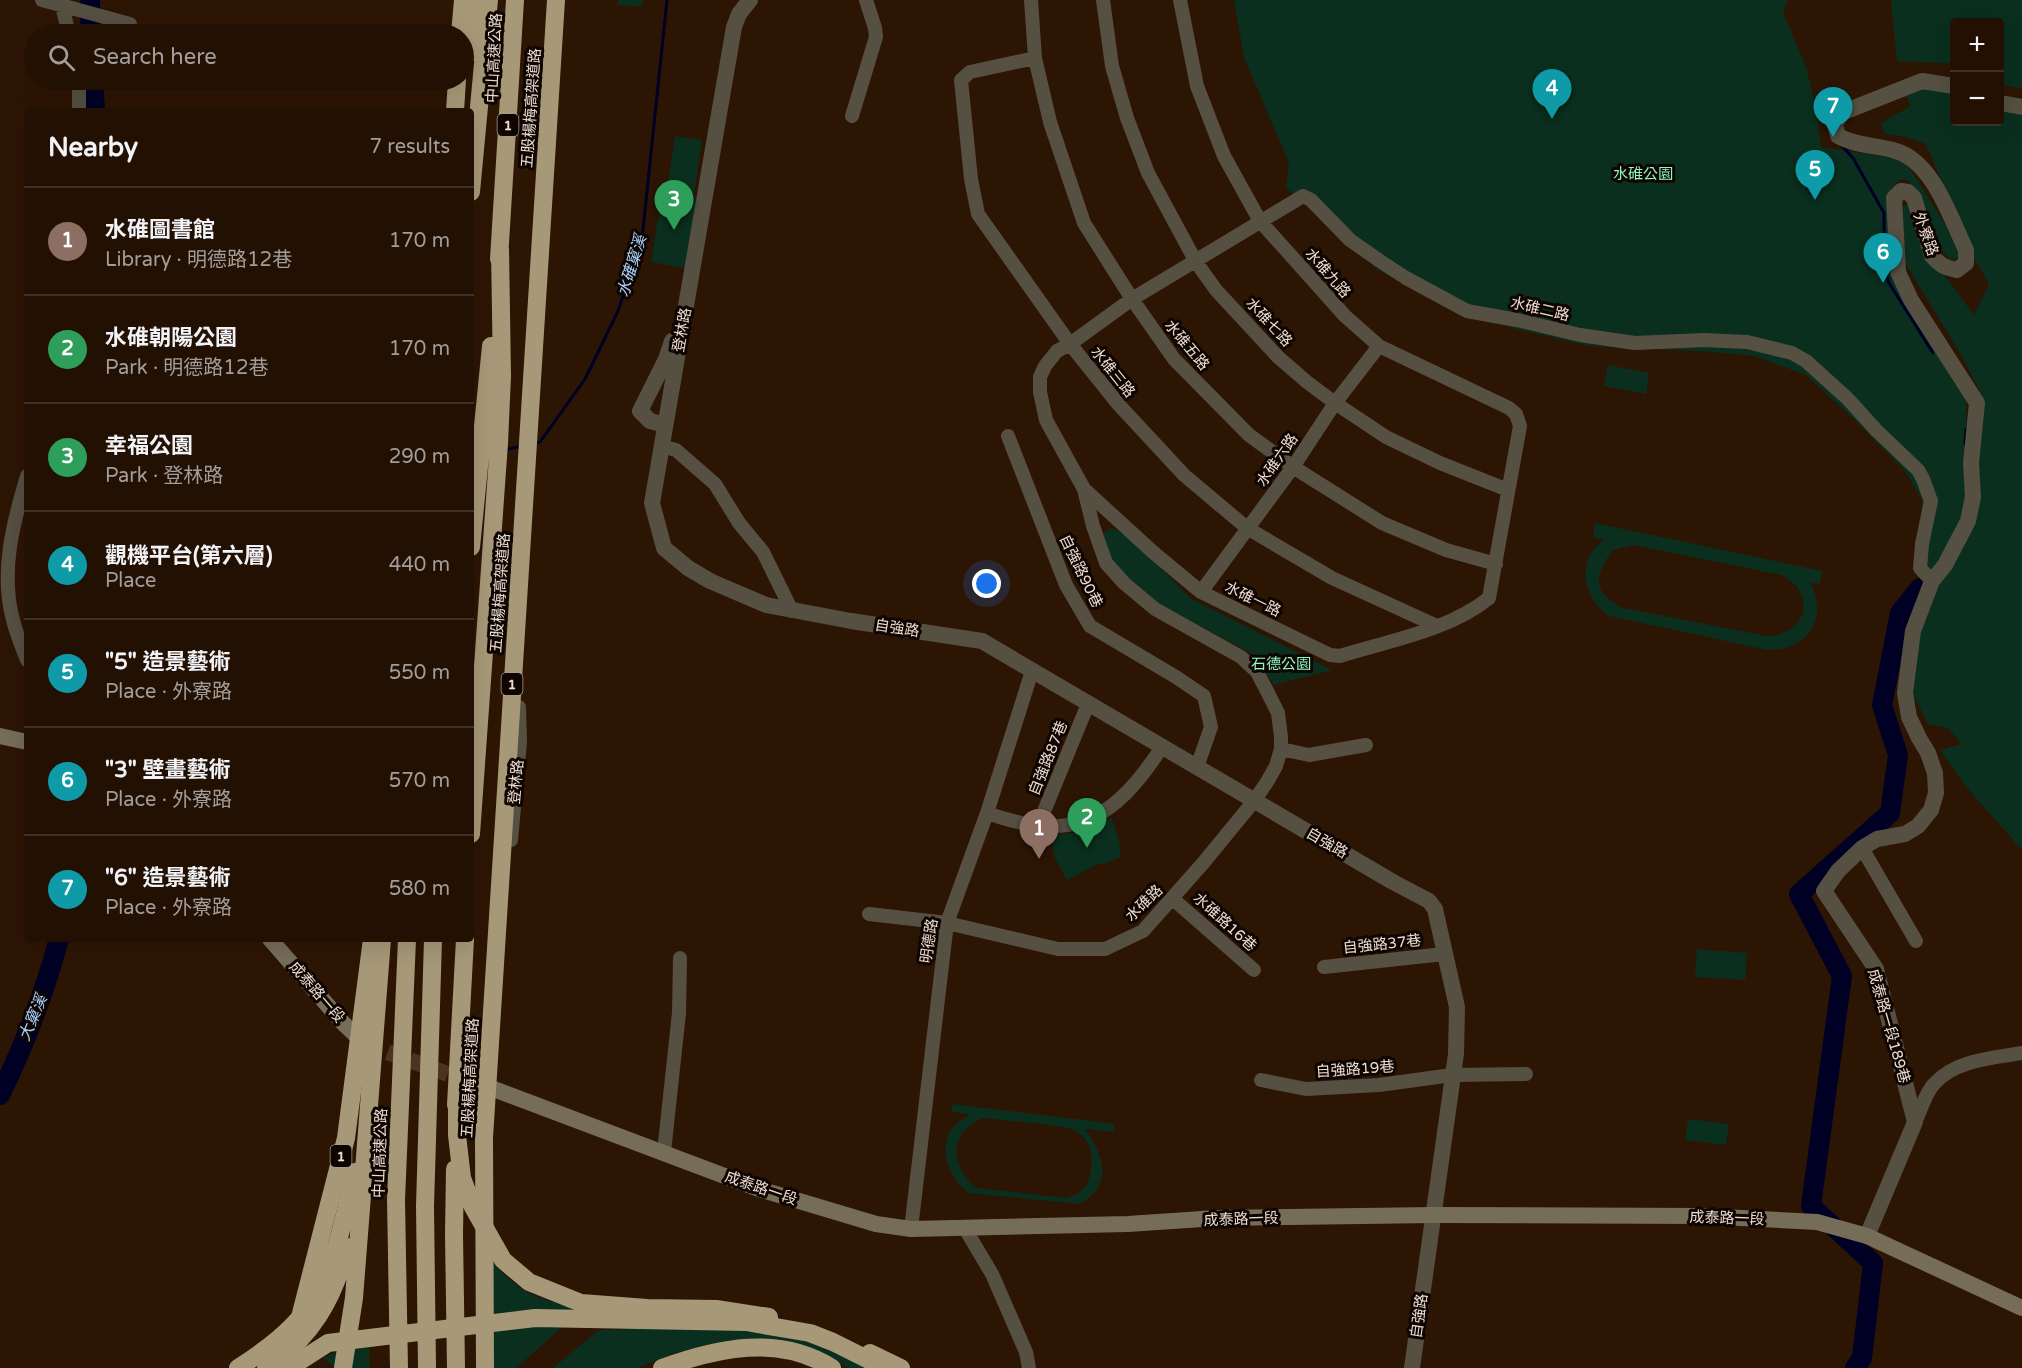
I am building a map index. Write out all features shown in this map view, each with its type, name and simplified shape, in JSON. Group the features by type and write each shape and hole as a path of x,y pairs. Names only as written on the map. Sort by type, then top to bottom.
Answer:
{"highway":[{"path":"461,24 463,0"},
{"path":"474,25 476,0"},
{"name":"中山高速公路","path":"474,160 489,0"},
{"name":"中山高速公路","path":"474,534 491,444 515,0"},
{"name":"五股楊梅高架道路","path":"485,1368 484,1138 556,0"},
{"path":"455,108 456,90"},
{"path":"467,108 469,90"},
{"path":"474,769 488,468"},
{"name":"1","path":"288,1368 346,1138 372,942"},
{"path":"343,1368 354,1298 382,942"},
{"name":"中山高速公路","path":"399,1368 396,1200 407,942"},
{"path":"427,1368 424,1206 433,942"},
{"path":"456,1368 454,1234 462,1088 465,942"},
{"path":"462,1088 457,1135 462,1178 473,1207 503,1260 529,1282 581,1303 647,1308 716,1309 807,1324 901,1368"},
{"path":"238,1368 260,1354 291,1328 314,1300 328,1269 340,1231 356,1169 369,1091"},
{"path":"266,1368 279,1360 303,1337 327,1305 341,1272 349,1235 369,1091"},
{"path":"288,1368 328,1343 535,1318 746,1322 810,1333 885,1368"},
{"path":"662,1368 694,1357 742,1348 792,1351 832,1368"},
{"path":"698,1368 712,1362 740,1356 815,1360"}],"main road":[{"path":"0,736 24,741"},
{"name":"成泰路一段","path":"273,942 343,1023 365,1044"},
{"name":"成泰路一段","path":"462,1088 491,1088 759,1189 876,1224 911,1228 1128,1224 1217,1218 1433,1215 1703,1216 1817,1222 1867,1236 2022,1308"}],"street":[{"name":"登林路","path":"689,289 666,359 640,411 650,421 665,425 689,289 734,27 739,14 750,0"},
{"path":"852,116 876,37 876,28 866,0"},
{"name":"水碓五路","path":"1030,0 1035,58 1050,122 1084,223 1131,299 1174,359 1249,435 1293,467 1382,523 1446,550 1496,564"},
{"name":"水碓七路","path":"1103,0 1112,66 1126,118 1148,173 1196,262 1216,290 1278,357 1335,403 1386,437 1440,463 1508,490"},
{"name":"水碓九路","path":"1180,0 1197,86 1224,156 1260,221 1345,316 1379,346 1509,408 1516,414 1520,426 1508,490"},
{"path":"52,2 130,24"},
{"path":"52,2 64,24"},
{"name":"水碓三路","path":"1035,58 970,72 961,80 971,179 978,214 1070,344 1119,405 1184,475 1247,528 1332,578 1437,626"},
{"name":"外寮路","path":"1932,580 1945,565 1968,521 1973,497 1971,463 1977,403 1911,300 1898,272 1894,198 1901,191 1908,192 1914,198 1932,256 1938,263 1957,270 1966,263 1966,250 1930,177 1918,162 1894,150 1849,142 1838,136 1835,125 1841,113 1922,81 1950,85"},
{"path":"79,90 79,108"},
{"path":"2004,104 2022,107"},
{"name":"水碓二路","path":"1070,344 1131,299 1303,196 1311,200 1350,240 1406,278 1467,311 1580,335 1635,343 1704,340 1747,342 1792,353 1806,361 1824,376 1918,470 1931,501 1922,544 1920,568 1932,580"},
{"name":"水碓一路","path":"1070,344 1057,351 1045,366 1040,377 1040,393 1046,420 1084,489 1106,564 1124,583 1155,609 1241,657 1257,672 1278,713 1281,749 1276,766 1254,801"},
{"name":"水碓六路","path":"1201,592 1293,467 1335,403 1379,346"},
{"name":"自強路","path":"665,425 652,503 664,548 688,568 710,581 766,605 982,641 1429,901 1435,909 1457,1007 1455,1054 1412,1368"},
{"name":"自強路90巷","path":"1008,436 1066,585 1090,626 1204,696 1211,727 1197,767"},
{"path":"661,446 676,450 715,484 739,523 763,552 792,611"},
{"name":"登林路","path":"491,1088 520,742 518,678 530,477"},
{"path":"24,487 8,550 7,586 12,619 24,652"},
{"name":"水碓一路","path":"1084,489 1201,592 1330,655 1340,656 1437,626 1478,606 1489,598 1496,564"},
{"path":"1496,564 1508,490"},
{"name":"成泰路一段189巷","path":"1915,1122 1876,969 1824,891 1838,872 1862,848 1877,839 1905,834 1918,826 1931,810 1936,793 1935,774 1928,753 1909,717 1905,693 1913,632 1932,580"},
{"name":"明德路","path":"911,1228 947,923 987,813 1032,671"},
{"name":"自強路87巷","path":"1038,826 1088,704"},
{"path":"1281,749 1309,755 1366,745"},
{"path":"987,813 1014,822 1038,826 1079,823 1099,816 1131,788 1162,747"},
{"name":"水碓路","path":"869,914 947,923 1058,950 1105,949 1143,931 1254,801"},
{"path":"1862,848 1916,941"},
{"name":"水碓路16巷","path":"1173,898 1254,970"},
{"name":"自強路37巷","path":"1324,967 1444,954"},
{"path":"664,1152 679,1013 680,958"},
{"name":"成泰路一段189巷","path":"1867,1236 1933,1084 1955,1068 2022,1053"},
{"name":"自強路19巷","path":"1261,1080 1306,1089 1379,1085 1452,1075 1526,1074"},
{"path":"964,1227 992,1274 1026,1352 1029,1368"}],"green space":[{"path":"618,0 643,0 642,7 617,5"},
{"name":"水碓公園","path":"1234,0 1788,0 1783,12 1806,67 1815,103 1821,147 1893,158 1907,164 1947,227 1960,256 1952,261 1942,251 1908,180 1901,179 1890,189 1892,261 1888,264 1939,343 1966,396 1968,500 1978,471 1979,389 1960,353 1905,263 1902,206 1910,203 1943,273 1974,315 1989,284 1973,256 1926,144 1906,137 1885,134 1881,123 1911,106 1902,88 1950,87 1950,126 2004,126 2004,106 2022,108 2022,850 1968,789 1940,750 1962,744 1948,728 1928,724 1906,681 1938,574 1918,572 1922,500 1905,471 1857,422 1806,375 1754,356 1588,346 1479,320 1378,270 1286,188 1289,163 1244,57"},
{"path":"1891,0 2022,0 2022,89 2004,85 2004,18 1950,18 1950,64 1897,61"},
{"path":"675,136 702,140 694,194 667,190"},
{"path":"662,192 697,198 686,268 651,262"},
{"path":"1608,365 1649,373 1646,394 1604,386"},
{"path":"1595,523 1822,571 1820,584 1810,582 1815,595 1816,619 1804,638 1782,649 1768,650 1609,616 1593,599 1588,589 1586,568 1589,558 1604,540 1593,537","holes":["1633,545 1781,575 1792,582 1800,592 1803,612 1799,621 1792,628 1781,634 1767,636 1623,608 1606,596 1599,583 1602,568 1613,550"]},
{"name":"石德公園","path":"1111,528 1130,537 1190,598 1332,670 1274,685 1253,654 1163,607 1129,579 1109,558 1098,538"},
{"path":"1112,818 1121,857 1096,865 1067,880 1054,856 1052,839 1059,834 1072,833"},
{"path":"1697,949 1747,953 1745,980 1695,977"},
{"path":"952,1104 1115,1124 1113,1132 1085,1129 1101,1159 1101,1179 1097,1188 1090,1197 1079,1204 969,1193 957,1182 949,1166 946,1158 946,1141 958,1122 970,1114 952,1112","holes":["983,1118 1047,1125 1076,1131 1085,1138 1091,1152 1092,1162 1087,1184 1067,1198 976,1188 961,1169 957,1150 963,1132"]},
{"path":"1688,1119 1729,1124 1726,1145 1685,1140"},
{"path":"490,1260 501,1272 531,1294 583,1309 516,1368 492,1368"},
{"path":"725,1326 791,1333 876,1368 848,1368 829,1357 735,1340 678,1352 637,1368 553,1368 599,1330"},
{"path":"369,1347 370,1368 335,1368 323,1358 337,1352"}],"waterway":[{"name":"大窠溪","path":"90,0 90,24"},
{"name":"水確窠溪","path":"534,443 540,442 585,379 618,311 642,239 667,0"},
{"name":"大窠溪","path":"94,90 95,108"},
{"path":"1815,103 1828,124"},
{"path":"1842,146 1853,158 1884,213 1884,268 1889,283 1933,353"},
{"path":"1965,444 1966,429"},
{"name":"水確窠溪","path":"505,450 522,446"},
{"path":"1855,1368 1862,1358 1873,1263 1811,1206 1842,976 1799,894 1890,813 1898,755 1882,705 1900,613 1920,588"},
{"name":"大窠溪","path":"0,1095 33,1018 58,942"}],"tunnel":[{"path":"365,1044 467,1081"}],"place":[{"name":"觀機平台(第六層)","path":"1552,119"},
{"name":"\"6\" 造景藝術","path":"1833,137"},
{"name":"\"5\" 造景藝術","path":"1815,200"},
{"name":"幸福公園","path":"674,230"},
{"name":"\"3\" 壁畫藝術","path":"1883,283"},
{"name":"水碓朝陽公園","path":"1087,848"},
{"name":"水碓圖書館","path":"1039,859"}]}
